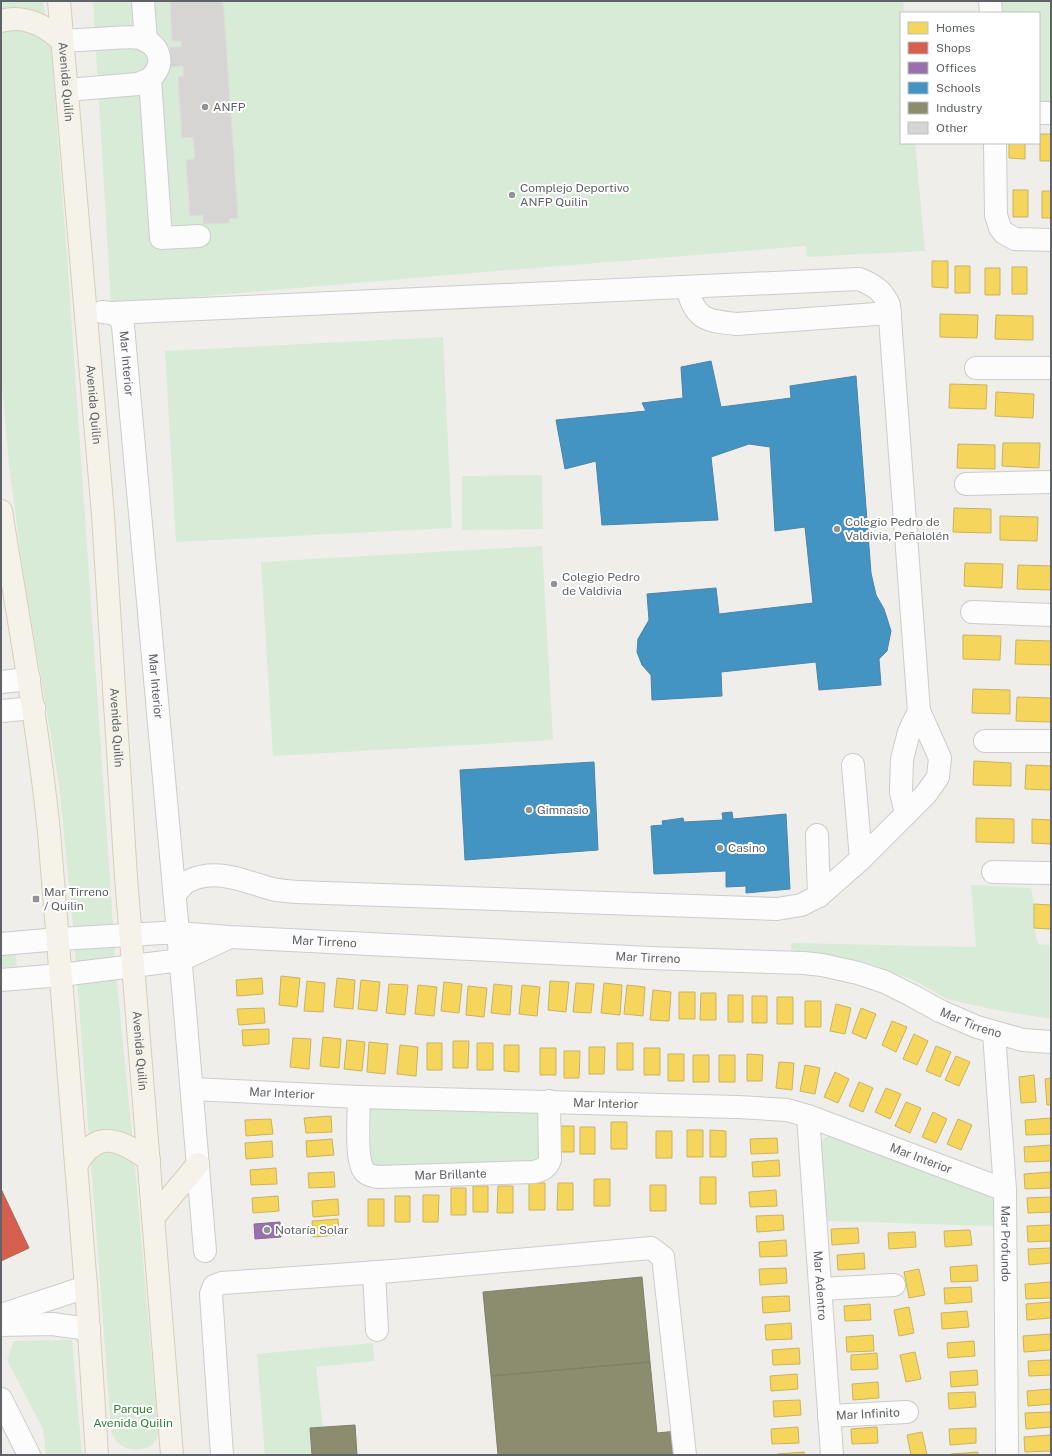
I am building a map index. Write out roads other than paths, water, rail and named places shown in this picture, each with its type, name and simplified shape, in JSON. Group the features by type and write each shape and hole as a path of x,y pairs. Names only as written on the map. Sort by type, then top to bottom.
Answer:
{"main road":[{"name":"Avenida Quilín","path":"59,1 103,514 126,877 149,1160 169,1452"},
{"path":"1,21 15,19 36,23 55,34 62,41"},
{"path":"1,512 34,708 46,796 89,1330 101,1451"},
{"path":"76,1166 82,1153 92,1146 111,1140 121,1142 149,1160"},
{"path":"153,1218 197,1161"}],"street":[{"path":"143,1 146,40"},
{"path":"990,1 990,12"},
{"path":"62,41 132,37 146,40 152,44 159,57 159,65 155,74 150,79 138,84 67,90"},
{"path":"150,79 161,238 198,236"},
{"path":"1040,112 1051,113"},
{"path":"995,144 997,221 1004,233 1016,239 1051,240"},
{"path":"86,312 111,313 859,279 870,283 880,290 889,305 919,711 940,758 938,777 926,794 861,859 819,896 801,905 777,909 297,892 273,889 234,877 213,876 189,880 175,894"},
{"path":"687,287 691,302 698,312 706,319 721,323 737,324 890,313"},
{"name":"Mar Interior","path":"111,313 120,317 123,326 181,960 205,1251"},
{"path":"976,368 1051,368"},
{"path":"966,484 1051,482"},
{"path":"972,612 1051,615"},
{"path":"1,682 29,679"},
{"path":"1,711 34,708"},
{"path":"906,814 901,792 902,759 909,732 919,711"},
{"path":"985,741 1051,741"},
{"path":"853,764 861,859"},
{"path":"817,835 819,896"},
{"path":"993,872 1051,873"},
{"name":"Mar Tirreno","path":"1,944 131,934 178,933 229,937 650,958 822,965 858,973 885,982 940,1011 977,1027 1023,1040 1051,1042"},
{"name":"Mar Tirreno","path":"1,980 134,967 181,960 229,937"},
{"name":"Mar Profundo","path":"994,1032 1004,1190 1007,1455"},
{"name":"Mar Interior","path":"192,1090 745,1107 787,1110 808,1116 1004,1190"},
{"name":"Mar Brillante","path":"359,1096 359,1158 363,1170 378,1177 534,1172 544,1168 548,1165 551,1156 549,1101"},
{"name":"Mar Adentro","path":"808,1116 832,1455"},
{"path":"222,1455 211,1294 214,1286 222,1283 374,1272 651,1248 663,1257 685,1455"},
{"path":"374,1272 376,1330"},
{"path":"222,1283 236,1455"},
{"path":"821,1289 894,1285"},
{"path":"1,1315 86,1287"},
{"path":"1,1325 52,1324 89,1330"},
{"path":"1,1399 29,1455"},
{"name":"Mar Infinito","path":"829,1416 907,1412"}],"place":[{"name":"ANFP","path":"205,107"},
{"name":"Complejo Deportivo ANFP Quilin","path":"512,195"},
{"name":"Colegio Pedro de Valdivia, Peñalolén","path":"837,529"},
{"name":"Colegio Pedro de Valdivia","path":"554,584"},
{"name":"Gimnasio","path":"529,810"},
{"name":"Casino","path":"720,848"},
{"name":"Mar Tirreno / Quilin","path":"36,899"},
{"name":"Notaría Solar","path":"267,1230"}],"park label":[{"name":"Parque Avenida Quilin","path":"133,1416"}]}
